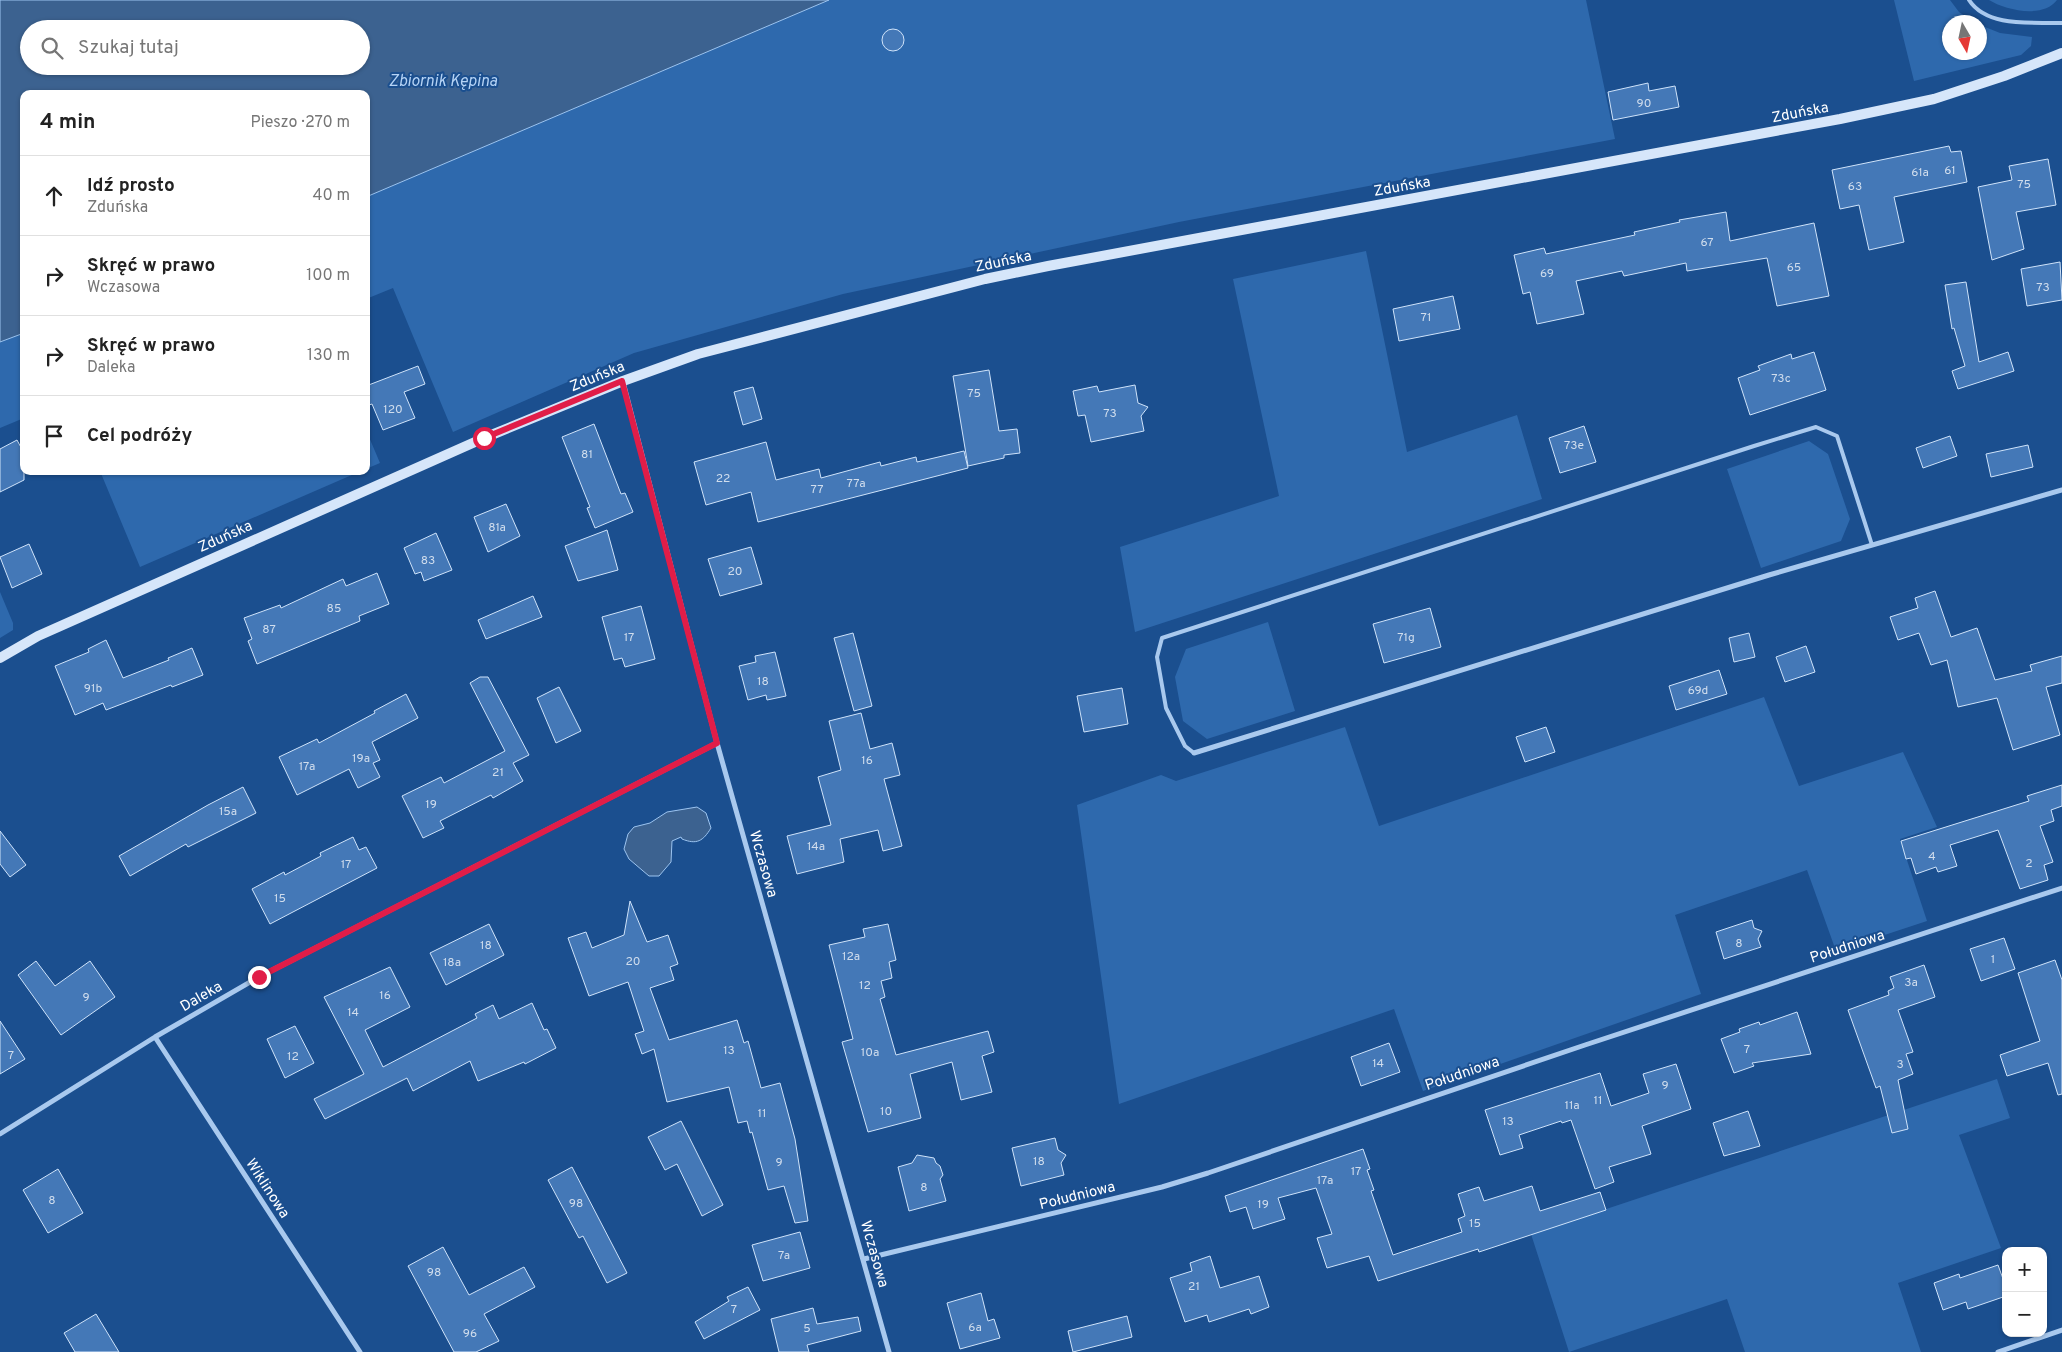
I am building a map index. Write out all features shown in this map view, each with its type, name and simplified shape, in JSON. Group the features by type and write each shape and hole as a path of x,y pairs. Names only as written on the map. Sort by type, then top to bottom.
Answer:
{"street":[{"name":"Zduńska","path":"0,658 38,636 118,599 484,438 622,381 698,354 985,280 1840,120 1934,98 2004,76 2062,53"},
{"name":"Wczasowa","path":"622,381 717,743 889,1352"},
{"path":"1194,753 1623,620 2062,490"},
{"name":"Daleka","path":"0,1134 155,1038 259,977 717,743"},
{"name":"Południowa","path":"864,1260 1180,1181 2062,888"},
{"name":"Wiklinowa","path":"155,1038 360,1352"},
{"path":"1998,1352 2062,1330"}],"lane":[{"path":"1969,0 1975,9 2001,20 2062,23"},
{"path":"1194,753 1185,746 1166,708 1157,657 1162,638 1754,446 1816,427 1838,436 1872,545"}],"shaded area":[{"path":"829,0 1586,0 1615,139 1179,222 843,294 634,353 453,432 393,288 370,297 370,195"},
{"path":"1894,0 1950,0 1964,15 1942,15 1942,60 1987,60 1987,28 2000,33 2032,37 2031,46 2021,55 1914,81"},
{"path":"1989,0 2057,0 2051,6 2043,9 2024,11 2004,7"},
{"path":"1366,251 1407,452 1517,415 1542,499 1135,632 1120,547 1279,496 1233,279"},
{"path":"20,334 20,420 0,428 0,342"},
{"path":"370,439 380,463 370,467"},
{"path":"1809,441 1828,454 1850,519 1841,541 1761,568 1727,469"},
{"path":"102,475 352,475 140,567"},
{"path":"0,592 13,623 13,630 0,638"},
{"path":"1268,622 1295,711 1207,739 1183,721 1175,677 1186,649"},
{"path":"1764,697 1799,786 1903,752 1937,827 1900,839 1927,921 1836,951 1807,870 1675,915 1701,994 1423,1091 1394,1009 1119,1104 1077,805 1161,775 1176,781 1345,727 1379,826"},
{"path":"1997,1079 2010,1118 1959,1135 2001,1248 1898,1283 1921,1352 1745,1352 1727,1299 1569,1352 1531,1234"}],"water":[{"name":"Zbiornik Kępina","path":"0,0 829,0 370,195 370,90 20,90 20,334 0,342"},
{"path":"697,807 706,813 711,828 702,839 696,842 687,841 681,837 672,841 671,862 659,876 649,876 629,859 624,849 628,834 634,827 650,823 667,812"}],"building":[{"path":"893,29 903,36 904,40 897,50 893,51 883,44 882,40 889,30"},
{"path":"1648,83 1649,91 1675,86 1679,107 1613,120 1608,92"},
{"path":"1949,146 1951,152 1961,151 1967,182 1894,197 1904,242 1869,250 1859,205 1840,209 1832,170"},
{"path":"2048,159 2056,205 2016,212 2024,249 1992,260 1978,187 2012,180 2009,166"},
{"path":"1726,212 1730,241 1814,223 1829,296 1777,306 1767,258 1687,271 1686,263 1624,276 1622,271 1576,281 1584,314 1537,324 1530,292 1523,294 1514,255 1544,248 1546,254 1635,235 1634,232 1680,222 1679,220"},
{"path":"2060,262 2062,300 2027,306 2021,269"},
{"path":"1966,282 1979,362 2008,352 2014,371 1958,389 1952,371 1965,366 1954,328 1952,329 1945,285"},
{"path":"1453,296 1460,329 1399,341 1393,309"},
{"path":"1814,352 1826,390 1750,415 1738,378 1760,370 1758,366 1791,354 1792,359"},
{"path":"418,366 425,384 404,392 415,418 383,430 372,404 370,405 370,384"},
{"path":"989,370 999,431 1017,429 1020,453 1004,455 1004,458 968,466 953,376"},
{"path":"1135,385 1138,403 1148,407 1141,416 1144,431 1091,442 1085,415 1078,416 1073,391 1097,386 1099,392"},
{"path":"753,387 762,419 743,425 734,392"},
{"path":"594,424 621,494 625,493 633,512 595,528 587,508 590,507 562,437"},
{"path":"1584,426 1596,462 1560,473 1549,438"},
{"path":"1950,436 1957,456 1923,468 1916,448"},
{"path":"17,440 20,446 20,475 24,475 24,480 0,492 0,449"},
{"path":"766,442 776,480 819,469 821,478 880,462 881,466 916,457 917,462 964,451 968,468 758,522 751,492 706,505 694,462"},
{"path":"2028,445 2033,467 1991,477 1986,454"},
{"path":"506,504 520,536 488,552 474,517"},
{"path":"607,530 618,570 578,581 565,546"},
{"path":"436,533 452,570 424,581 421,572 415,574 404,548"},
{"path":"29,544 42,574 12,588 0,557"},
{"path":"751,547 762,584 720,596 708,559"},
{"path":"377,573 389,604 359,616 360,621 257,664 248,641 252,639 244,618 280,605 281,608 343,579 346,586"},
{"path":"1935,591 1951,637 1977,628 1995,680 2032,671 2030,665 2062,656 2062,683 2046,687 2060,735 2013,750 1997,698 1958,707 1947,660 1931,665 1919,633 1898,640 1890,617 1918,608 1915,598"},
{"path":"533,596 542,617 486,639 478,620"},
{"path":"641,606 655,659 625,667 622,658 614,660 602,617"},
{"path":"1430,608 1441,647 1384,663 1373,624"},
{"path":"853,633 872,706 854,711 834,638"},
{"path":"1749,633 1755,657 1734,662 1729,638"},
{"path":"106,640 123,678 169,660 168,658 192,648 203,675 106,710 103,703 75,715 55,666 89,652 88,649"},
{"path":"1806,646 1815,672 1785,682 1776,657"},
{"path":"775,652 786,696 767,700 766,695 748,700 739,666 756,662 755,656"},
{"path":"1719,670 1727,694 1676,710 1669,686"},
{"path":"480,677 488,677 529,755 513,763 523,781 493,798 491,795 440,821 444,828 423,838 402,796 441,777 444,783 505,751 470,683"},
{"path":"559,687 581,731 556,743 537,698"},
{"path":"1122,688 1128,724 1084,732 1077,696"},
{"path":"406,694 418,718 372,742 380,760 373,763 380,777 358,788 349,769 297,795 279,757 317,739 319,743"},
{"path":"861,713 870,749 892,743 900,775 884,779 902,846 883,851 878,830 840,839 844,862 797,874 787,836 831,825 818,777 841,770 829,721"},
{"path":"1546,727 1555,752 1525,762 1516,737"},
{"path":"2062,785 2062,806 2051,810 2054,821 2040,826 2053,862 2044,865 2048,880 2020,889 1998,830 1950,845 1957,866 1938,872 1936,867 1916,874 1911,858 1906,859 1901,841 2029,801 2027,796"},
{"path":"243,787 256,813 188,847 186,844 130,876 119,856"},
{"path":"0,831 26,865 10,877 0,864"},
{"path":"353,837 359,850 366,847 377,868 270,924 252,889 284,872 285,875 321,856 320,853"},
{"path":"630,901 647,942 668,935 678,964 670,967 674,980 650,988 669,1040 737,1020 744,1043 748,1041 761,1088 780,1083 795,1139 808,1221 795,1223 784,1186 768,1190 752,1132 750,1133 747,1121 738,1123 729,1087 667,1102 654,1049 642,1054 635,1034 644,1031 628,982 589,996 568,938 586,932 592,948 624,935"},
{"path":"1752,920 1754,928 1762,931 1758,939 1761,947 1724,959 1716,932"},
{"path":"489,924 504,955 446,985 430,953"},
{"path":"888,924 896,960 889,962 892,978 881,981 885,997 880,999 896,1055 988,1031 994,1052 982,1056 992,1092 961,1100 952,1062 910,1074 921,1118 868,1132 842,1042 853,1039 829,945 865,937 863,929"},
{"path":"2004,938 2015,969 1981,981 1970,949"},
{"path":"2055,960 2062,980 2062,1094 2058,1095 2048,1063 2007,1076 2000,1055 2040,1041 2018,973"},
{"path":"36,961 55,986 90,961 115,997 61,1035 18,975"},
{"path":"1924,965 1935,997 1898,1010 1913,1052 1906,1054 1913,1074 1898,1080 1908,1129 1892,1133 1880,1086 1876,1088 1848,1010 1889,995 1888,991 1894,988 1890,977"},
{"path":"390,967 410,1007 365,1030 383,1067 477,1018 475,1014 493,1005 499,1019 532,1003 544,1030 547,1029 556,1048 525,1064 524,1062 478,1081 470,1061 413,1091 407,1078 325,1119 314,1099 364,1074 324,997"},
{"path":"1797,1012 1811,1054 1752,1063 1754,1066 1734,1073 1721,1039 1740,1032 1739,1029 1759,1022 1760,1025"},
{"path":"0,1021 25,1059 0,1074"},
{"path":"295,1026 314,1063 285,1078 267,1039"},
{"path":"1389,1043 1400,1072 1361,1086 1351,1057"},
{"path":"1676,1064 1691,1109 1642,1126 1651,1154 1609,1167 1614,1182 1595,1189 1571,1120 1562,1123 1561,1121 1519,1135 1523,1148 1500,1155 1485,1110 1600,1073 1611,1106 1649,1093 1643,1074"},
{"path":"1748,1111 1760,1146 1724,1156 1713,1123"},
{"path":"681,1121 723,1205 702,1216 677,1164 665,1170 648,1137"},
{"path":"1055,1138 1058,1150 1066,1155 1061,1163 1064,1175 1021,1186 1012,1148"},
{"path":"1363,1149 1370,1169 1367,1170 1374,1190 1371,1191 1393,1255 1462,1232 1458,1219 1465,1216 1458,1194 1479,1187 1484,1201 1532,1186 1540,1211 1600,1192 1606,1210 1479,1252 1478,1249 1378,1281 1369,1256 1327,1268 1317,1238 1332,1234 1316,1188 1278,1198 1285,1219 1253,1229 1246,1207 1230,1212 1225,1196"},
{"path":"917,1155 934,1158 940,1166 943,1175 940,1179 946,1201 909,1211 898,1167 912,1163"},
{"path":"572,1167 627,1273 607,1283 583,1236 579,1238 548,1180"},
{"path":"58,1169 83,1213 48,1233 23,1190"},
{"path":"800,1232 810,1268 763,1281 752,1245"},
{"path":"443,1247 469,1295 524,1267 535,1287 484,1314 499,1341 476,1352 454,1352 408,1266"},
{"path":"1210,1256 1220,1288 1259,1276 1269,1307 1251,1314 1249,1309 1209,1322 1207,1315 1185,1322 1170,1278 1192,1271 1190,1263"},
{"path":"1998,1265 2002,1276 2002,1297 1968,1309 1966,1302 1943,1310 1934,1283 1959,1274 1960,1278"},
{"path":"748,1287 760,1310 704,1339 695,1322 729,1301 727,1297"},
{"path":"981,1293 988,1321 994,1319 1000,1338 960,1349 947,1303"},
{"path":"813,1308 817,1324 858,1317 861,1331 807,1345 809,1352 779,1352 771,1319"},
{"path":"96,1314 119,1352 75,1352 64,1333"},
{"path":"1127,1316 1132,1337 1073,1352 1068,1331"}],"route":[{"path":"259,977 717,743 622,381 484,438"}]}
